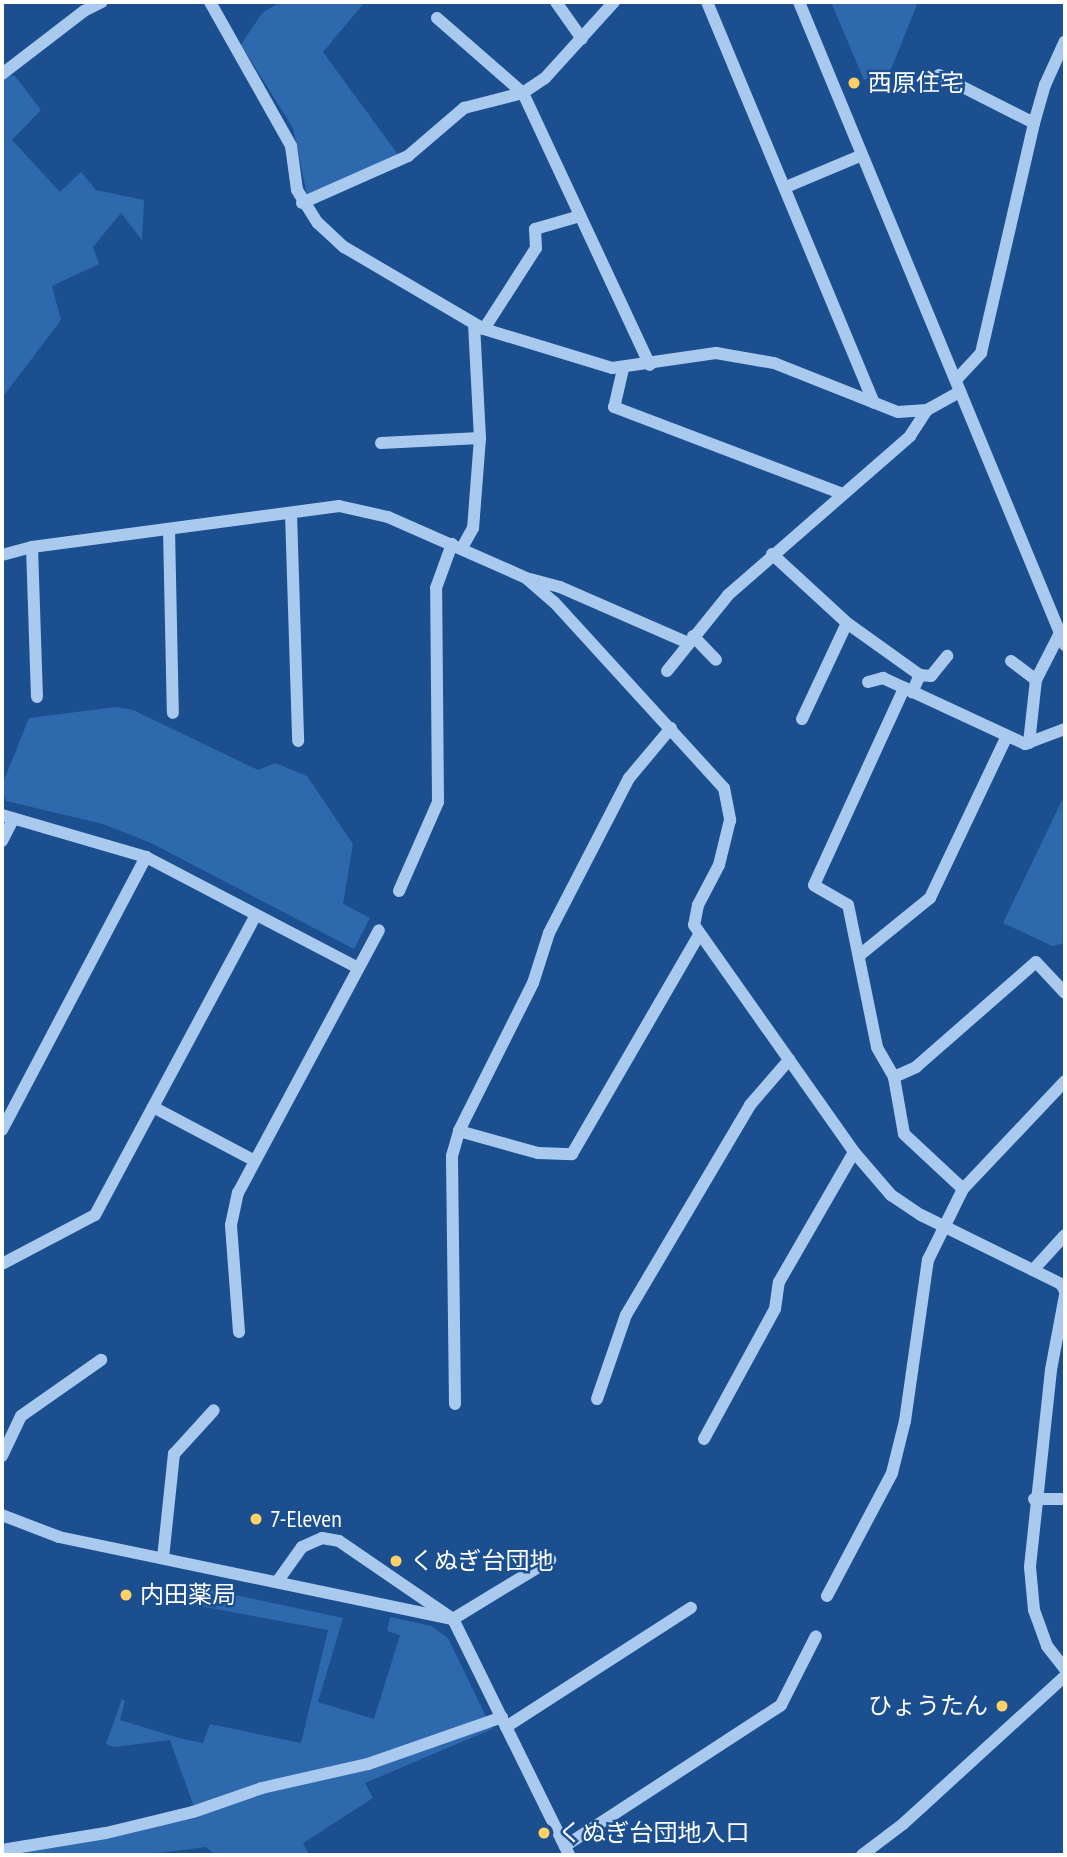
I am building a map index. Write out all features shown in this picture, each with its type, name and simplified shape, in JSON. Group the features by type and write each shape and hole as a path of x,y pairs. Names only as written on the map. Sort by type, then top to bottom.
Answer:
{"street":[{"path":"3,72 84,11 102,2"},
{"path":"210,2 291,146 302,204 344,247 479,326 558,355 623,369 716,353 774,362 898,412 927,410"},
{"path":"556,2 582,39"},
{"path":"302,204 408,156 464,108 523,93 545,78 614,2"},
{"path":"707,2 874,403"},
{"path":"799,2 1062,629 1065,645"},
{"path":"437,18 523,93 650,365"},
{"path":"667,671 728,595 910,436 927,410 958,386 981,353 1034,122 1045,85 1065,41"},
{"path":"939,75 1034,122"},
{"path":"786,187 862,155"},
{"path":"399,891 438,802 436,588 457,546 473,528 480,438 479,326 536,248 535,229 580,216"},
{"path":"623,369 614,407 843,494"},
{"path":"381,443 480,438"},
{"path":"2,555 32,547 339,506 365,509 457,546 526,578 560,587 691,640 716,660"},
{"path":"292,513 298,741"},
{"path":"169,529 173,713"},
{"path":"32,547 37,697"},
{"path":"772,554 847,623 920,675 931,676 947,656"},
{"path":"526,578 649,696 671,728 724,788 730,820 719,865 698,905 694,925 698,937 854,1152 891,1195 943,1226 1033,1270 1065,1293 1034,1499 1030,1567 1034,1610 1047,1646 1065,1669"},
{"path":"802,719 847,623"},
{"path":"1029,743 1036,680 1062,629"},
{"path":"1011,661 1036,680"},
{"path":"920,675 908,690 814,885 848,905 861,954 877,1047 894,1077 904,1134 963,1189"},
{"path":"868,682 883,678 1007,736 1029,743 1065,729"},
{"path":"454,1404 452,1156 459,1131 533,983 549,933 623,790 671,728"},
{"path":"861,954 930,898 1007,736"},
{"path":"2,841 7,817 146,857 358,968"},
{"path":"2,1129 146,857"},
{"path":"2,1264 95,1215 255,916"},
{"path":"239,1332 231,1225 238,1193 379,930"},
{"path":"459,1131 538,1153 572,1154 698,937"},
{"path":"894,1077 916,1067 1036,962 1065,993"},
{"path":"597,1399 626,1315 750,1105 789,1060"},
{"path":"827,1596 892,1473 905,1421 928,1260 943,1226 963,1189 1065,1081"},
{"path":"153,1107 255,1161"},
{"path":"704,1439 775,1309 779,1282 854,1152"},
{"path":"1033,1270 1065,1235"},
{"path":"2,1455 21,1416 102,1360"},
{"path":"163,1558 174,1454 214,1410"},
{"path":"1034,1499 1065,1499"},
{"path":"2,1516 60,1536 453,1619 550,1560"},
{"path":"277,1582 302,1547 322,1538 339,1541 453,1619 567,1851 781,1705 816,1636"},
{"path":"2,1850 106,1833 193,1812 262,1788 368,1764 504,1722 691,1608"},
{"path":"862,1855 904,1824 1065,1676"}],"shaded area":[{"path":"280,2 365,2 323,52 399,156 307,195 293,128 241,45 262,13"},
{"path":"831,2 918,2 891,69 864,80"},
{"path":"2,75 15,76 41,110 12,140 60,192 81,172 96,190 144,200 142,240 121,213 93,247 99,264 52,286 61,320 2,398"},
{"path":"116,707 133,710 258,770 275,763 307,776 353,844 343,904 370,918 354,949 151,843 103,824 6,801 2,785 29,718"},
{"path":"1065,794 1065,943 1052,946 1003,923"},
{"path":"193,1586 343,1618 318,1702 374,1719 400,1635 387,1631 390,1617 431,1626 448,1638 492,1729 365,1783 373,1798 303,1843 309,1855 215,1855 206,1847 142,1855 6,1855 198,1818 170,1740 114,1747 106,1744 122,1699 125,1701 120,1720 179,1738 203,1743 210,1724 301,1743 328,1630 189,1604"}],"place":[{"name":"西原住宅","path":"854,83"},
{"name":"7-Eleven","path":"256,1519"},
{"name":"くぬぎ台団地","path":"396,1561"},
{"name":"内田薬局","path":"126,1595"},
{"name":"ひょうたん","path":"1002,1706"},
{"name":"くぬぎ台団地入口","path":"544,1833"}]}
